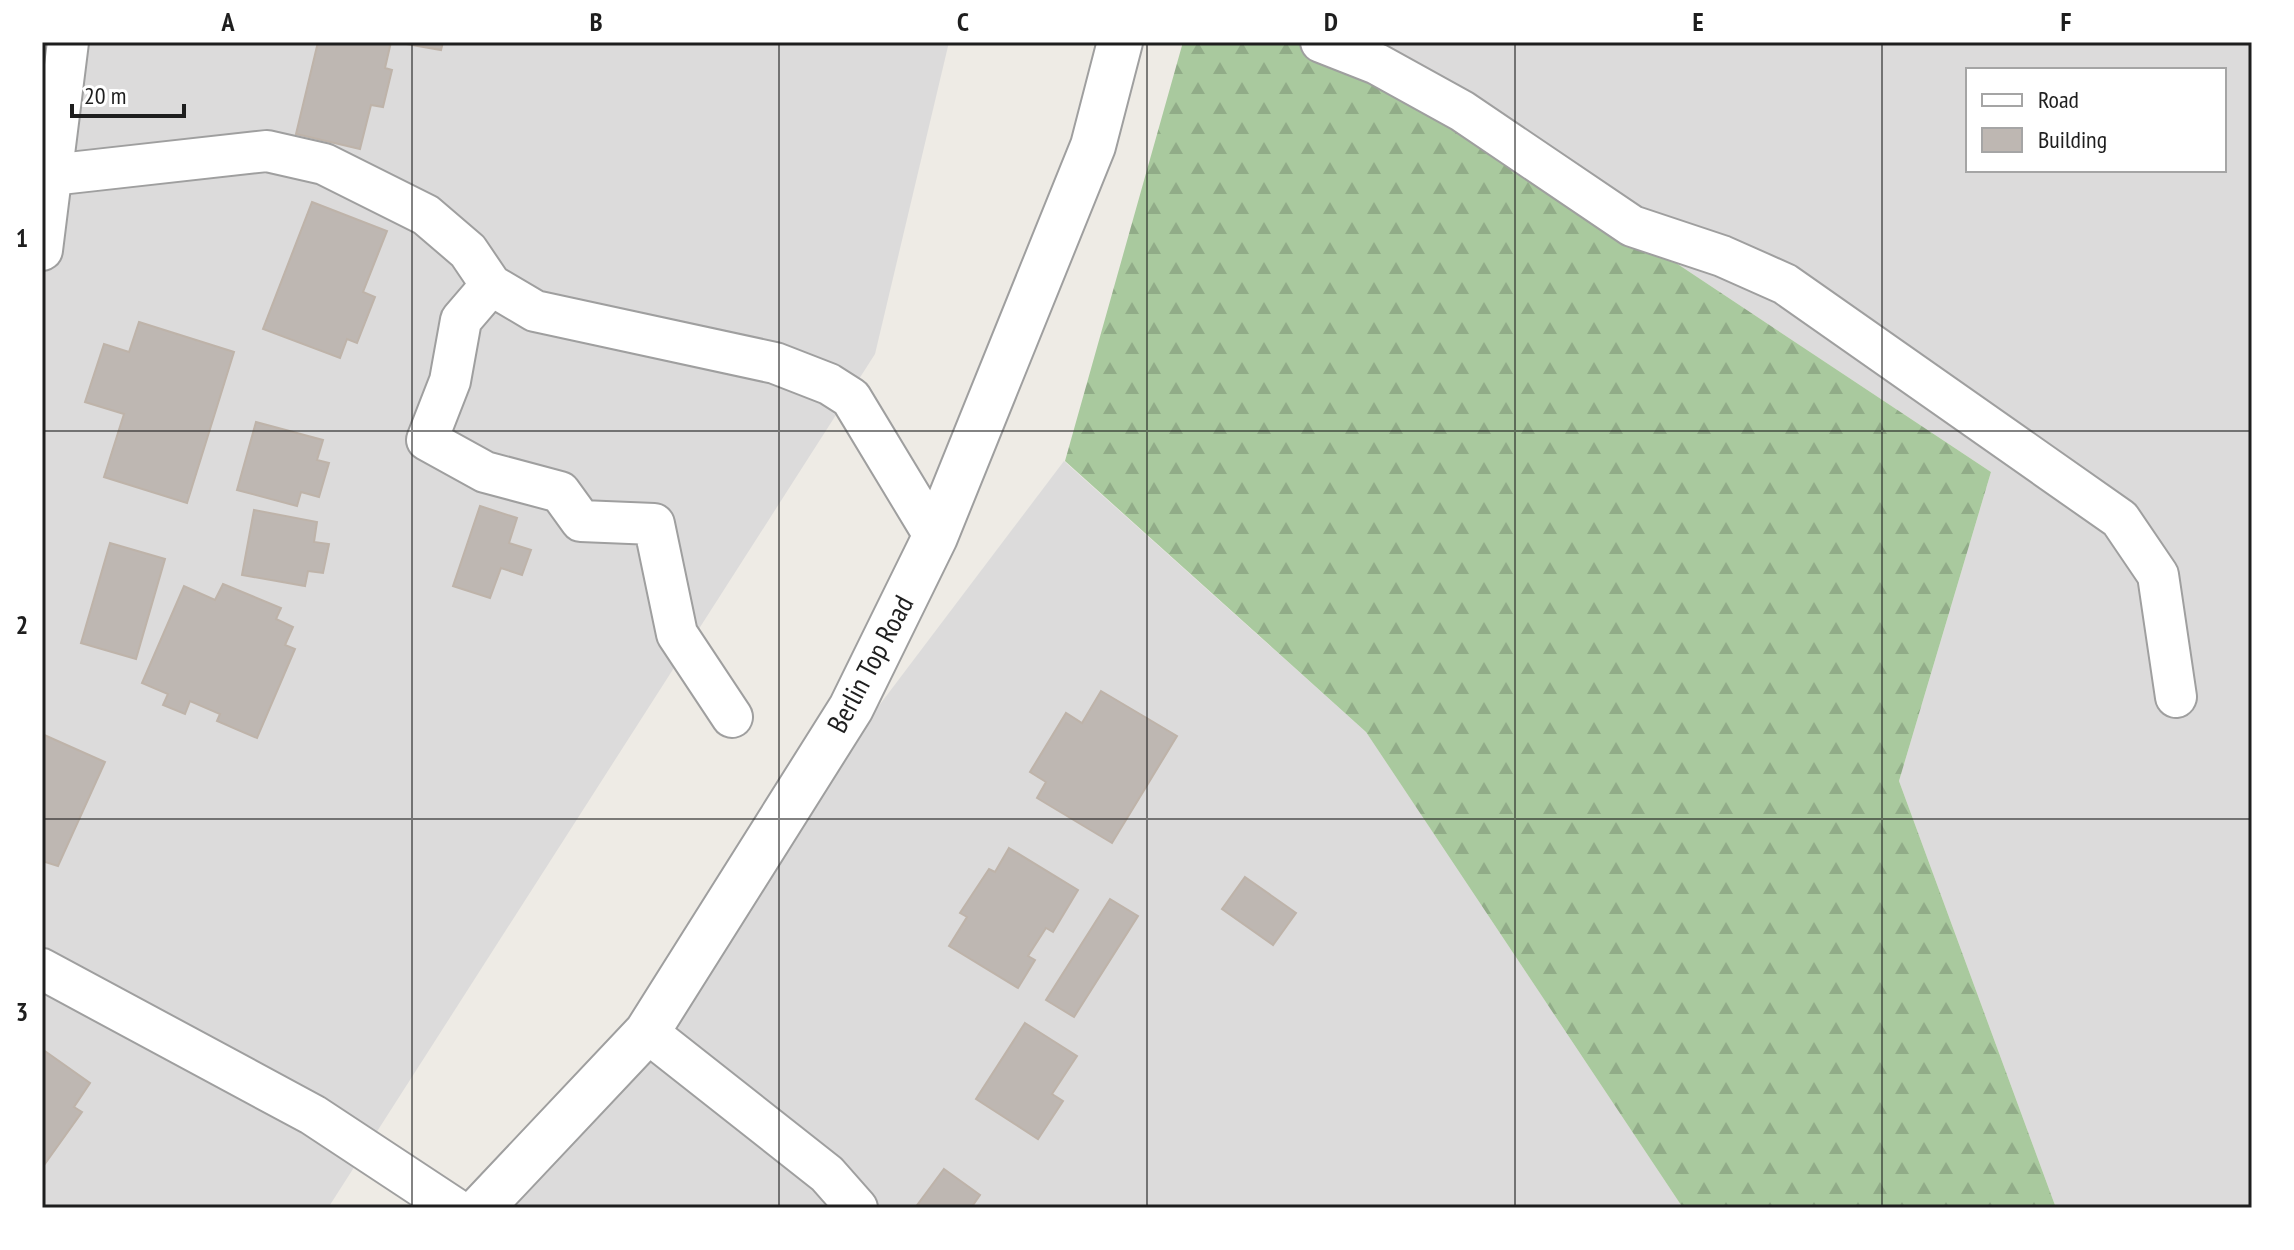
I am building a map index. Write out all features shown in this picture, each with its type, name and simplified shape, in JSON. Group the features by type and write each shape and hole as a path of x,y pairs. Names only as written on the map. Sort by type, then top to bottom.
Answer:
{"street":[{"path":"42,250 68,42"},
{"name":"Berlin Top Road","path":"481,1208 647,1032 851,708 935,537 1093,146 1120,42"},
{"path":"1321,42 1377,64 1462,111 1632,226 1722,256 1785,284 2120,519 2158,575 2176,697"},
{"path":"51,175 267,151 324,164 426,215 468,251 491,285 535,311 624,333 775,363 829,384 851,398 935,537"},
{"path":"491,285 461,320 450,381 427,440 485,472 560,492 581,521 654,524 677,634 732,717"},
{"path":"42,969 313,1115 454,1208"},
{"path":"647,1032 827,1174 857,1208"}],"shaded area":[{"path":"42,42 949,42 875,354 328,1208 42,1208"},
{"path":"1343,42 2252,42 2252,1208 2056,1208 1899,781 1991,472"},
{"path":"1064,461 1366,732 1683,1208 513,1208 850,744"}],"green space":[{"path":"1183,42 1343,42 1991,472 1899,781 2056,1208 1683,1208 1366,732 1065,461"}],"building":[{"path":"318,42 391,42 385,68 392,70 383,107 371,105 360,149 296,134"},
{"path":"395,42 443,42 441,50"},
{"path":"312,202 387,231 363,292 375,297 357,343 347,339 340,358 263,329"},
{"path":"139,322 234,352 187,503 104,477 124,414 85,402 104,344 129,352"},
{"path":"256,422 323,440 317,460 329,463 319,497 301,492 297,506 237,490"},
{"path":"480,506 517,518 509,543 531,550 522,575 501,568 490,598 453,586"},
{"path":"254,510 317,522 314,542 329,544 323,573 308,571 305,586 242,575"},
{"path":"110,543 165,559 136,659 81,643"},
{"path":"223,584 281,608 276,619 293,627 285,645 295,649 257,738 217,721 220,714 190,701 185,714 163,705 168,694 142,683 184,586 215,600"},
{"path":"1101,691 1177,736 1112,843 1037,798 1046,782 1030,772 1066,713 1082,723"},
{"path":"42,734 105,762 58,866 42,861"},
{"path":"1009,848 1078,890 1053,932 1046,928 1028,956 1035,960 1018,988 949,946 967,917 960,913 989,869 995,872"},
{"path":"1245,877 1296,913 1273,945 1222,909"},
{"path":"1110,899 1138,916 1074,1017 1046,1000"},
{"path":"1025,1023 1077,1056 1052,1094 1063,1101 1038,1139 976,1099"},
{"path":"42,1049 90,1083 74,1107 82,1112 42,1168"},
{"path":"944,1169 980,1195 971,1208 915,1208"}]}
